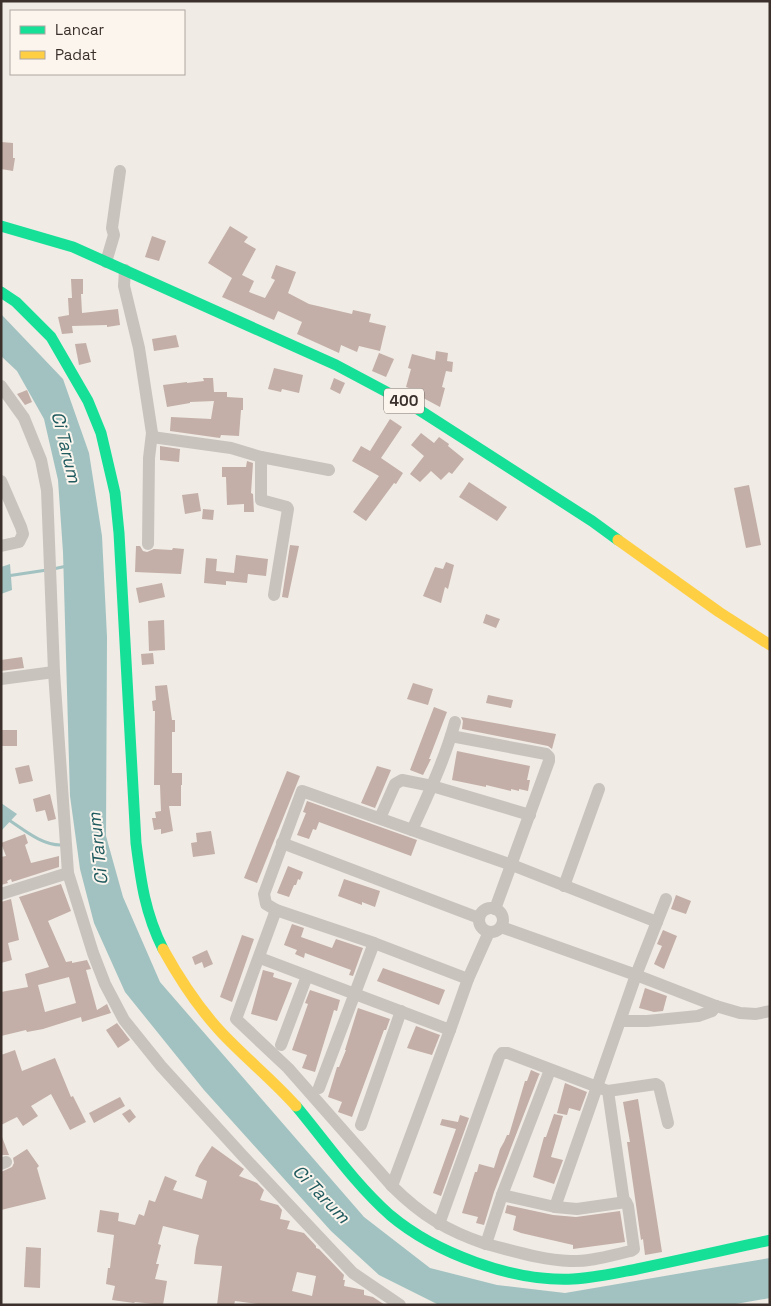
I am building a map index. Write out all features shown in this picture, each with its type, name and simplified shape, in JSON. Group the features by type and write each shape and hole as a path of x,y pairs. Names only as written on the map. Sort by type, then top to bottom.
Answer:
{"street":[{"path":"106,262 114,235 112,228 120,171"},
{"name":"400","path":"1,226 73,248 106,262 336,365 413,406 592,521 719,612 770,645"},
{"path":"124,270 124,286 139,348 152,437 148,458 148,544"},
{"path":"1,292 22,308 51,337 88,401 101,433 115,493 119,533 136,843 141,886 153,926 166,953 192,996 220,1031 270,1078 359,1182 390,1213 418,1235 445,1250 471,1260 540,1277 559,1279 586,1278 654,1266 770,1240"},
{"path":"1,386 24,418 41,460 47,490 54,672 68,872 93,953 105,984 124,1020 202,1111 352,1273 400,1305"},
{"path":"152,437 231,448 261,457 329,470"},
{"path":"261,457 262,500 287,507 288,509 274,595"},
{"path":"1,481 23,534 19,542 1,546"},
{"path":"1,679 54,672"},
{"path":"412,830 432,786 455,722"},
{"path":"451,736 546,754 549,757 550,761 495,909"},
{"path":"380,818 395,784 399,780 432,786 530,816"},
{"path":"468,979 374,943 276,910 266,904 264,894 305,785 380,818 512,866 656,922"},
{"path":"564,886 599,789"},
{"path":"282,843 479,918"},
{"path":"1,894 68,872"},
{"path":"554,1207 602,1089 636,975 666,899"},
{"path":"392,1186 468,979 495,930 502,923 502,915 495,909 491,908 483,911 479,918 482,929 495,930 636,975 716,1006 740,1013 756,1014 770,1011"},
{"path":"276,910 260,958 237,1016 237,1022 288,1068 392,1186 410,1204 439,1224 462,1236 538,1257 571,1261 588,1260 632,1251 634,1246 630,1214 628,1204 624,1202 602,1089"},
{"path":"319,1088 374,943"},
{"path":"260,958 450,1030"},
{"path":"281,1044 307,976"},
{"path":"621,1021 647,1021 698,1016 712,1011 716,1006"},
{"path":"361,1125 402,1011"},
{"path":"439,1224 502,1053 508,1053 602,1089 656,1084 661,1088 668,1123"},
{"path":"486,1244 502,1195 550,1070"},
{"path":"502,1195 554,1207 577,1210 624,1202"}],"water":[{"name":"Ci Tarum","path":"1,314 63,379 89,453 102,536 107,637 106,836 123,897 160,982 364,1217 430,1268 497,1285 565,1293 770,1258 770,1298 730,1305 439,1305 379,1275 331,1231 204,1090 125,992 94,923 80,869 70,796 63,552 58,480 44,419 17,371 1,356"},
{"path":"10,564 12,590 1,594 1,567"},
{"path":"1,803 17,814 1,831"}],"building":[{"path":"1,142 13,143 13,158 15,158 13,171 1,169"},
{"path":"230,226 248,237 244,242 256,249 242,275 254,281 249,292 265,298 275,280 271,278 276,265 296,272 288,293 309,304 352,314 353,310 371,314 369,322 386,326 380,351 359,346 357,352 341,345 339,353 297,334 302,322 278,311 274,320 222,297 232,278 208,263"},
{"path":"152,236 166,241 159,261 145,257"},
{"path":"71,279 83,279 83,294 81,294 82,313 118,309 120,325 107,327 107,325 72,326 73,333 62,334 58,317 69,315 68,298 72,298"},
{"path":"176,335 179,347 154,351 152,339"},
{"path":"86,343 91,362 79,365 75,344"},
{"path":"436,351 448,353 447,361 453,362 452,372 446,371 442,387 445,388 440,407 414,393 415,390 406,387 411,369 408,368 412,354 435,360"},
{"path":"379,353 394,359 386,377 372,371"},
{"path":"274,368 303,375 299,393 282,389 281,392 268,389"},
{"path":"203,378 213,378 214,392 227,392 227,397 243,398 239,436 221,435 220,438 170,431 171,417 211,419 214,401 190,402 167,407 163,385 204,381"},
{"path":"334,378 345,383 340,394 330,389"},
{"path":"27,390 32,402 25,405 17,394"},
{"path":"390,419 402,427 381,458 403,473 366,521 353,512 379,476 352,461 361,446 370,451"},
{"path":"421,433 434,443 439,437 464,459 452,474 449,472 441,480 431,471 420,482 410,474 424,456 411,445"},
{"path":"160,446 180,449 179,462 160,460"},
{"path":"247,461 253,463 251,493 253,494 254,512 244,512 244,504 227,505 226,477 222,477 222,467 246,467"},
{"path":"469,482 507,507 497,521 459,497"},
{"path":"749,485 761,545 746,548 734,488"},
{"path":"198,493 201,511 185,514 182,495"},
{"path":"203,509 214,510 213,520 202,519"},
{"path":"290,545 299,546 288,598 282,597"},
{"path":"136,546 140,546 143,551 147,552 154,549 184,549 181,574 135,572"},
{"path":"236,555 268,559 266,576 248,574 247,583 226,581 226,585 204,583 206,558 217,559 216,571 234,573"},
{"path":"446,562 454,565 448,589 445,587 441,603 423,596 435,567 443,569"},
{"path":"162,583 165,597 139,603 136,588"},
{"path":"486,614 500,619 496,628 483,623"},
{"path":"164,620 165,650 149,651 148,621"},
{"path":"153,653 154,664 142,665 141,654"},
{"path":"22,657 24,668 1,671 1,660"},
{"path":"413,683 433,689 428,705 407,699"},
{"path":"167,685 172,720 175,720 175,732 172,732 172,773 182,773 182,785 181,806 169,806 173,831 161,834 161,829 154,830 152,818 156,818 155,812 161,811 160,785 154,785 155,711 153,711 152,701 156,700 155,686"},
{"path":"488,695 513,700 511,708 486,703"},
{"path":"434,707 447,712 429,759 431,759 423,775 410,770"},
{"path":"461,717 556,734 552,749 548,746 462,729 463,721"},
{"path":"1,730 17,730 17,746 1,746"},
{"path":"457,751 530,766 527,780 530,780 528,791 511,789 511,791 452,780"},
{"path":"29,765 33,781 19,784 15,768"},
{"path":"377,766 391,770 375,808 361,803"},
{"path":"287,771 300,776 257,883 244,878"},
{"path":"50,794 56,819 48,821 45,810 36,812 33,799"},
{"path":"307,801 417,840 411,856 319,822 316,830 313,829 309,839 297,835 306,813 303,812"},
{"path":"211,831 215,854 193,857 191,843 197,842 196,833"},
{"path":"25,834 28,843 25,845 31,863 59,856 59,867 12,882 11,879 7,881 8,883 1,885 1,857 6,856 1,843"},
{"path":"288,866 303,872 300,880 298,879 296,885 294,885 289,897 277,893"},
{"path":"344,879 380,891 375,907 362,902 362,905 338,896"},
{"path":"61,884 71,911 48,921 66,962 72,961 72,963 87,960 91,969 86,970 97,1010 107,1004 111,1013 82,1022 81,1017 43,1029 27,1032 26,1030 1,1036 1,992 28,987 25,974 49,967 19,897","holes":["69,977 76,1003 45,1012 38,985"]},
{"path":"676,895 691,901 686,914 671,909"},
{"path":"11,899 19,940 8,943 12,960 1,963 1,902"},
{"path":"292,924 304,928 301,937 332,948 336,939 363,948 353,976 349,975 351,970 305,953 304,958 295,954 297,950 284,945"},
{"path":"663,930 677,936 664,969 654,964 662,946 657,944"},
{"path":"242,935 254,939 232,1002 220,997"},
{"path":"207,950 213,964 204,968 202,962 195,965 192,957"},
{"path":"383,968 445,990 439,1005 377,981"},
{"path":"263,970 274,973 273,977 292,983 277,1021 251,1014"},
{"path":"645,988 667,996 663,1011 654,1012 639,1008"},
{"path":"310,990 340,1000 337,1011 334,1010 315,1072 302,1068 307,1055 292,1050 308,1004 305,1003"},
{"path":"358,1008 390,1019 386,1030 384,1030 352,1117 338,1112 342,1102 328,1097 337,1067 339,1067 346,1050"},
{"path":"117,1023 130,1040 118,1048 106,1030"},
{"path":"416,1026 440,1035 432,1055 407,1048"},
{"path":"15,1050 22,1071 55,1058 71,1097 73,1096 86,1122 70,1130 51,1094 31,1106 38,1116 23,1126 17,1117 1,1125 1,1055"},
{"path":"531,1070 540,1074 494,1192 484,1225 476,1223 478,1217 462,1213 475,1172 477,1172 479,1164 494,1168 500,1149 507,1135 509,1135 525,1081 527,1081"},
{"path":"565,1083 587,1092 580,1111 569,1108 567,1115 557,1113"},
{"path":"120,1097 125,1106 94,1123 89,1113"},
{"path":"638,1099 662,1252 645,1255 643,1239 641,1240 627,1142 630,1142 623,1102"},
{"path":"130,1109 136,1117 129,1123 122,1114"},
{"path":"554,1114 563,1116 551,1157 563,1160 554,1184 533,1177 544,1137 546,1137"},
{"path":"460,1115 469,1118 441,1196 433,1193 456,1129 440,1125 442,1119 458,1122"},
{"path":"2,1137 9,1155 1,1155"},
{"path":"212,1146 244,1169 239,1176 257,1183 264,1190 260,1200 278,1205 282,1210 280,1219 290,1221 287,1229 304,1233 316,1248 344,1275 344,1286 364,1290 364,1295 373,1297 385,1305 265,1305 235,1301 234,1305 217,1305 222,1266 194,1264 199,1235 163,1226 158,1244 161,1245 156,1264 159,1264 155,1279 167,1281 163,1305 112,1300 115,1286 106,1284 114,1235 97,1232 100,1210 119,1213 118,1221 135,1225 139,1214 144,1216 149,1200 155,1202 165,1176 177,1181 173,1190 202,1199 207,1181 195,1176","holes":["297,1272 316,1276 312,1296 292,1291"]},
{"path":"27,1149 39,1166 37,1168 46,1199 1,1210 1,1172 12,1167 14,1163 13,1158"},
{"path":"507,1205 553,1215 576,1217 620,1211 625,1242 573,1249 573,1245 521,1233 513,1230 516,1216 505,1213"},
{"path":"26,1247 41,1248 40,1288 24,1287"}],"waterway":[{"path":"53,569 67,566"},
{"path":"1,579 7,576 47,570"},
{"path":"1,815 38,839 62,845"}],"traffic: fast":[{"path":"1,226 73,247 336,365 413,406 592,521 618,540"},
{"path":"1,292 16,302 51,337 88,401 101,433 115,493 119,533 136,843 148,910 163,949"},
{"path":"296,1106 352,1176 390,1215 408,1229 452,1253 501,1270 525,1276 550,1279 589,1278 654,1266 770,1240"}],"traffic: slow":[{"path":"618,540 719,612 770,645"},
{"path":"163,949 175,971 204,1012 229,1041 296,1106"}]}
